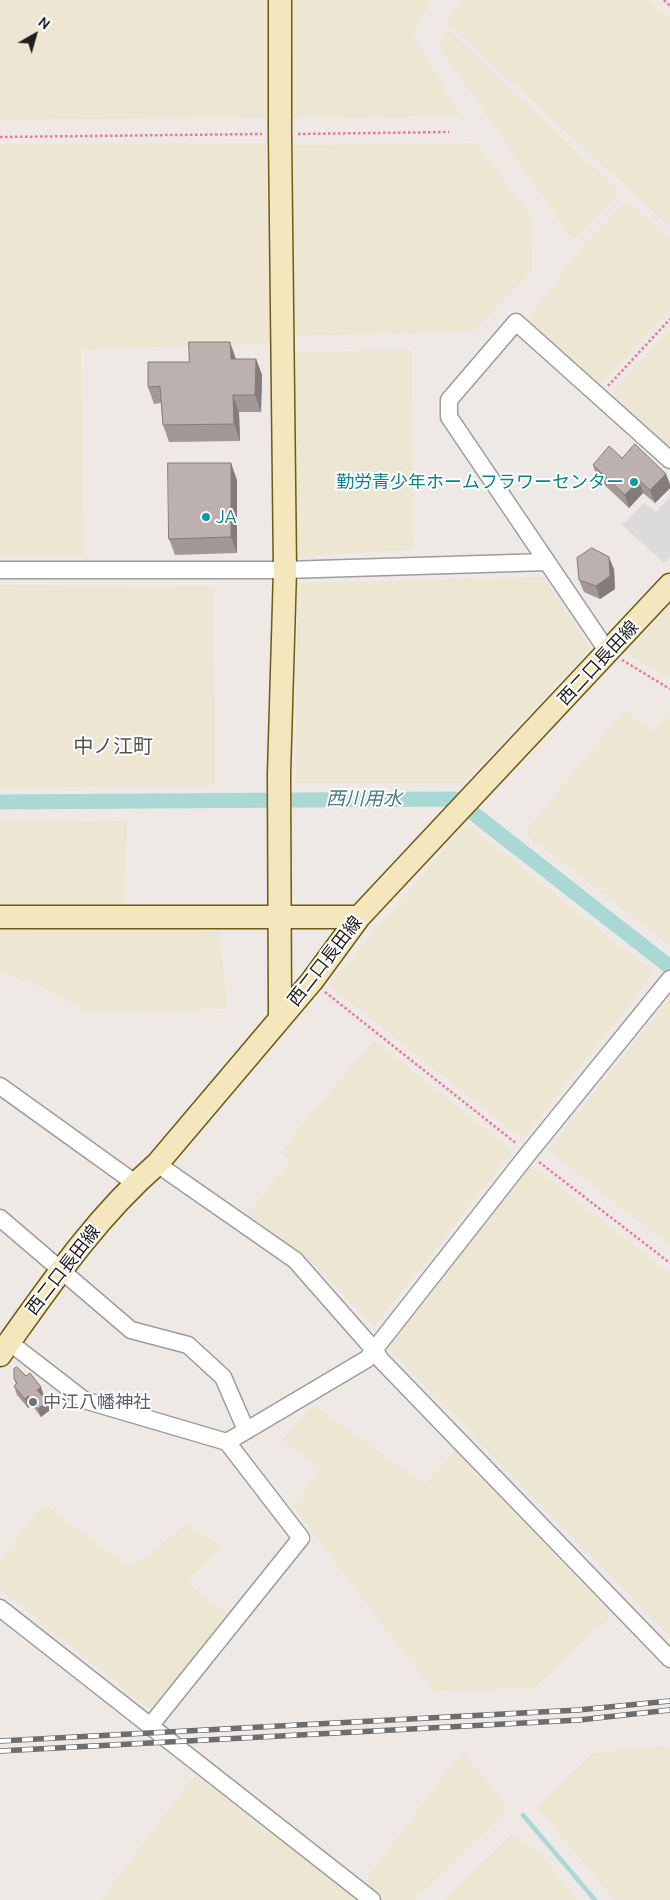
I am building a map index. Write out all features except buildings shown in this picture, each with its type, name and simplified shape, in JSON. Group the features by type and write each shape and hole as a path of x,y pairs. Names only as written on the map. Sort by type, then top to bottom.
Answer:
{"street":[{"path":"280,0 285,570 279,774 280,1017"},
{"path":"608,652 449,417 449,400 516,322 600,395 670,460"},
{"path":"0,570 285,570 547,562"},
{"name":"西二口長田線","path":"5,1348 60,1269 135,1183 157,1164 312,981 359,917 670,585"},
{"path":"0,917 359,917"},
{"path":"227,1442 367,1360 528,1154 670,979"},
{"path":"0,1086 135,1183"},
{"path":"157,1164 296,1260 381,1360 670,1659"},
{"path":"0,1218 131,1330 188,1346 223,1378 246,1430"},
{"path":"5,1348 84,1400 227,1442 301,1538 150,1726"},
{"path":"0,1608 372,1900"}],"path":[{"path":"664,0 670,6"},
{"path":"0,137 448,132"},
{"path":"600,395 670,319"},
{"path":"608,652 670,689"},
{"path":"312,981 528,1154 670,1263"}],"shaded area":[{"path":"0,0 268,0 270,117 0,120"},
{"path":"293,0 432,0 413,34 460,116 291,118"},
{"path":"461,0 649,0 670,19 670,227 447,23"},
{"path":"446,28 620,192 573,240 440,48"},
{"path":"266,143 270,344 81,349 83,556 0,556 0,144"},
{"path":"476,143 533,219 532,270 474,331 294,336 292,145"},
{"path":"627,200 670,240 670,309 600,385 527,320 582,247"},
{"path":"670,330 670,449 610,395"},
{"path":"412,350 414,550 296,556 293,352"},
{"path":"670,497 670,557 664,563 622,525 644,503 656,512"},
{"path":"543,577 591,648 464,783 296,783 297,583"},
{"path":"0,585 214,587 215,785 0,788"},
{"path":"670,600 670,679 623,651"},
{"path":"624,710 651,732 670,711 670,946 525,833"},
{"path":"127,821 125,907 0,906 0,822"},
{"path":"466,824 654,973 522,1139 329,985"},
{"path":"0,930 220,931 227,1009 82,1010 52,991 0,972"},
{"path":"670,998 670,1246 548,1150"},
{"path":"374,1040 512,1151 375,1326 302,1253 247,1215 290,1162 279,1153"},
{"path":"531,1165 670,1274 670,1637 388,1348"},
{"path":"313,1405 425,1485 455,1450 612,1615 534,1688 433,1691 293,1506 321,1469 282,1440"},
{"path":"44,1504 130,1568 186,1525 221,1545 187,1583 229,1616 154,1713 0,1589 0,1560"},
{"path":"670,1746 670,1900 615,1900 537,1807 593,1753"},
{"path":"462,1751 506,1806 502,1815 414,1900 386,1900 364,1883"},
{"path":"195,1775 361,1900 101,1900"},
{"path":"512,1834 539,1853 577,1900 444,1900"}],"waterway":[{"name":"西川用水","path":"0,802 455,799 670,967"},
{"path":"523,1815 595,1900"}],"railway":[{"path":"0,1741 578,1710 670,1701"},
{"path":"0,1751 579,1720 670,1710"}],"place":[{"name":"勤労青少年ホームフラワーセンター","path":"634,482"},
{"name":"JA","path":"206,517"},
{"name":"中江八幡神社","path":"33,1402"}],"district":[{"name":"中ノ江町","path":"113,746"}]}
